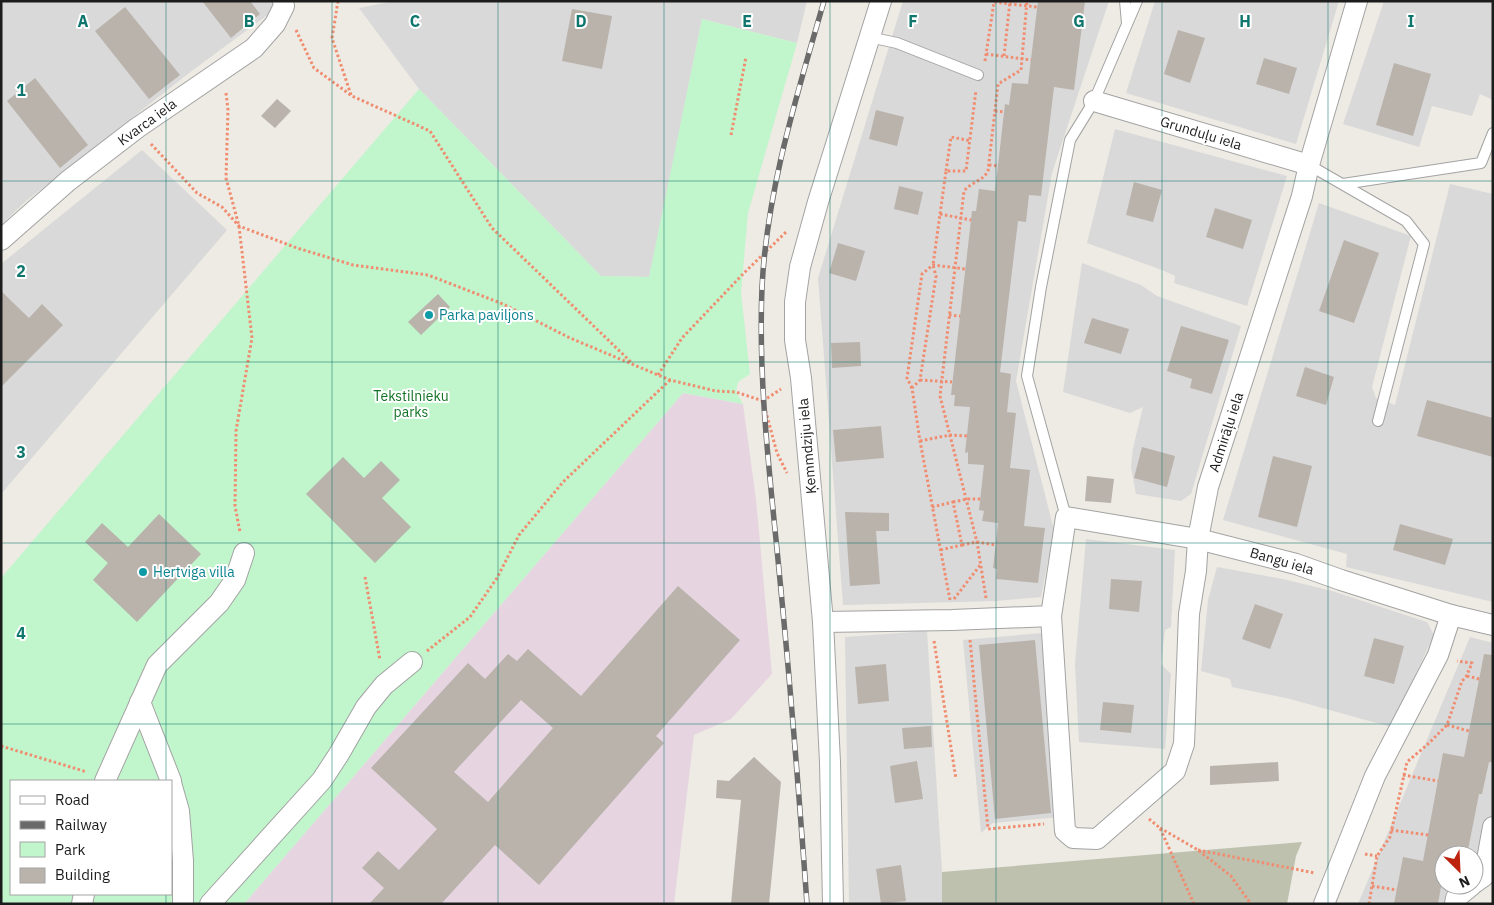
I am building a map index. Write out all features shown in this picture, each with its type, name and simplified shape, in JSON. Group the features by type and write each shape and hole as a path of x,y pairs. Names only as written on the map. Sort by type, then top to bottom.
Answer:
{"street":[{"name":"Ķemmdziju iela","path":"834,904 830,762 823,622 801,378 795,340 795,302 800,267 818,202 881,1"},
{"name":"Admirāļu iela","path":"1064,823 1065,831 1072,838 1097,839 1175,771 1184,744 1189,614 1196,571 1198,538 1208,487 1302,196 1357,1"},
{"name":"Kvarca iela","path":"1,240 75,176 137,128 254,48 275,24 284,4"},
{"name":"Grunduļu iela","path":"1094,101 1309,166"},
{"path":"1064,823 1051,616 1066,517"},
{"name":"Bangu iela","path":"1066,517 1198,538 1296,564 1451,615 1493,625"},
{"path":"106,779 157,665 219,603 235,580 244,553"},
{"path":"1324,904 1375,776 1437,658 1451,615"},
{"path":"823,622 969,620 1051,616"},
{"path":"210,904 322,780 366,707 384,685 412,662"},
{"path":"140,702 170,780"},
{"path":"172,786 179,811 183,861 182,904"},
{"path":"1484,876 1493,827"}],"lane":[{"path":"1125,1 1128,24"},
{"path":"1066,517 1027,376 1040,287 1070,140 1094,101 1138,1"},
{"path":"869,37 897,43 978,75"},
{"path":"1343,184 1481,162 1493,132"},
{"path":"1309,166 1406,221 1424,244 1378,420"}],"path":[{"path":"338,1 332,38 352,96"},
{"path":"1031,60 1004,56 986,56 994,2 1010,2 1037,7"},
{"path":"1004,56 1010,2"},
{"path":"284,4 314,68 352,96 430,131 492,228 634,365"},
{"path":"998,84 1021,70 1027,4"},
{"path":"731,135 746,57"},
{"path":"224,68 228,110 226,178 239,226 252,338 236,431 235,506 244,553"},
{"path":"946,171 966,171 978,75"},
{"path":"994,82 998,84"},
{"path":"989,619 982,563 940,396 964,191 968,186 986,176 998,84"},
{"path":"995,111 1004,112"},
{"path":"912,388 920,380 936,276 933,265 951,137 970,141"},
{"path":"163,157 197,193 222,207 239,226 297,248 353,264 428,275 503,304 570,338 670,380 716,391 736,392 763,400 777,453 789,477"},
{"path":"989,164 998,166"},
{"path":"940,214 971,220"},
{"path":"658,375 682,338 788,230"},
{"path":"965,269 933,265 922,274 908,378 912,388 950,601 982,563"},
{"path":"949,315 960,316"},
{"path":"412,662 470,617 497,578 519,535 563,482 670,380"},
{"path":"920,380 952,382"},
{"path":"920,441 950,435 967,436"},
{"path":"932,507 967,499 980,499"},
{"path":"953,502 962,545"},
{"path":"940,550 977,542 996,545"},
{"path":"365,577 384,685"},
{"path":"930,620 956,778"},
{"path":"969,620 988,829 1064,823"},
{"path":"1369,904 1377,856 1390,837 1407,762 1447,725 1462,681 1467,676 1472,664 1437,658"},
{"path":"1467,676 1479,679"},
{"path":"1447,725 1469,731"},
{"path":"1,746 106,779"},
{"path":"1404,775 1438,781"},
{"path":"1134,807 1160,828 1198,850 1231,876 1251,904"},
{"path":"1160,828 1194,904"},
{"path":"1391,830 1428,835"},
{"path":"1198,850 1297,868 1334,878"},
{"path":"1372,886 1397,890"}],"shaded area":[{"path":"1,1 272,1 277,8 193,70 26,201 1,225"},
{"path":"394,1 807,1 797,43 702,19 650,277 601,276 419,89 359,8"},
{"path":"903,1 1109,1 1052,173 1016,381 1054,530 1041,597 996,601 843,605 818,278"},
{"path":"1155,1 1339,1 1296,144 1126,93"},
{"path":"1384,1 1493,1 1493,100 1480,94 1472,116 1432,106 1419,147 1343,124"},
{"path":"1115,129 1287,176 1247,306 1174,283 1175,276 1162,270 1087,243"},
{"path":"142,150 227,230 1,494 1,264"},
{"path":"1450,184 1493,194 1493,602 1346,567 1347,554 1223,520 1319,203 1411,236 1372,387 1376,398 1395,405"},
{"path":"1082,263 1141,285 1157,296 1241,326 1191,494 1181,501 1136,494 1131,467 1133,448 1143,407 1130,413 1063,392"},
{"path":"683,393 743,404 756,499 772,674 731,719 694,735 674,904 244,904"},
{"path":"1086,539 1175,550 1171,627 1165,630 1161,664 1171,674 1165,749 1079,742 1075,664"},
{"path":"1217,567 1283,579 1332,591 1427,622 1434,635 1391,727 1290,699 1232,687 1230,679 1201,671 1208,600"},
{"path":"927,631 942,872 942,904 849,904 845,637"},
{"path":"1042,633 1060,817 993,823 981,833 963,640"},
{"path":"1470,637 1493,643 1493,816 1483,845 1434,845 1434,895 1466,895 1463,904 1358,904"},
{"path":"1302,842 1296,856 1287,904 942,904 942,872"}],"green space":[{"name":"Tekstilnieku parks","path":"702,19 797,43 748,213 741,293 750,374 738,382 736,392 743,404 683,393 244,904 1,904 1,578 419,89 601,276 649,277"}],"building":[{"path":"202,1 250,1 260,14 231,38"},
{"path":"1038,1 1085,1 1074,90 1054,87 1041,196 1029,195 1026,222 1018,221 1000,372 1011,374 1007,412 1016,413 1010,468 1030,470 1024,526 1045,528 1038,583 996,579 997,569 993,568 998,523 982,521 984,511 979,510 984,465 968,464 968,452 965,453 970,407 954,406 955,395 951,395 972,211 976,211 979,189 995,191 1005,104 1009,105 1012,83 1028,84"},
{"path":"125,7 180,75 149,99 95,31"},
{"path":"572,9 612,16 602,69 562,61"},
{"path":"1178,30 1205,38 1190,83 1164,74"},
{"path":"1264,58 1297,68 1289,94 1256,84"},
{"path":"1394,63 1431,74 1413,136 1376,125"},
{"path":"35,78 88,145 60,168 7,101"},
{"path":"277,99 291,111 275,128 261,116"},
{"path":"876,110 904,117 897,146 869,139"},
{"path":"1134,182 1162,190 1153,222 1126,215"},
{"path":"899,186 923,192 918,215 894,209"},
{"path":"1215,208 1252,220 1243,249 1206,237"},
{"path":"1344,240 1379,253 1354,323 1319,311"},
{"path":"838,243 865,251 856,281 829,273"},
{"path":"1,291 29,318 42,304 63,325 1,387"},
{"name":"Parka paviljons","path":"438,294 450,307 421,335 408,322"},
{"path":"1092,318 1129,329 1121,354 1084,343"},
{"path":"1181,326 1229,340 1212,394 1190,388 1192,379 1167,371"},
{"path":"860,342 861,366 832,368 831,343"},
{"path":"1305,367 1334,377 1326,405 1296,396"},
{"path":"1427,400 1493,418 1493,457 1417,436"},
{"path":"881,426 884,458 836,462 833,430"},
{"path":"1142,447 1175,456 1167,487 1134,478"},
{"path":"1273,456 1312,466 1297,527 1258,517"},
{"path":"343,457 364,478 381,461 400,480 382,498 411,527 375,563 306,494"},
{"path":"1087,476 1114,479 1111,503 1085,501"},
{"path":"845,512 889,513 889,531 876,531 880,584 850,586"},
{"name":"Hertviga villa","path":"159,514 201,554 137,622 93,580 108,563 85,542 102,523 128,547"},
{"path":"1400,524 1453,539 1445,565 1393,550"},
{"path":"1111,579 1142,581 1139,612 1109,609"},
{"path":"678,586 740,640 656,736 664,743 539,885 495,845 441,904 369,904 384,888 362,868 378,851 399,870 437,829 371,768 468,663 485,679 508,654 517,661 528,649 581,696","holes":["521,700 553,728 488,802 454,772"]},
{"path":"1255,604 1283,614 1270,649 1242,639"},
{"path":"1374,638 1404,646 1394,684 1364,676"},
{"path":"1035,640 1051,813 995,819 979,645"},
{"path":"1484,654 1493,655 1493,762 1489,762 1482,794 1479,794 1469,845 1434,845 1434,895 1440,895 1438,904 1394,904 1403,857 1423,861 1443,753 1464,757"},
{"path":"886,664 889,701 858,704 855,667"},
{"path":"1103,702 1134,705 1131,733 1100,730"},
{"path":"931,726 932,747 904,749 902,728"},
{"path":"754,757 781,782 769,904 731,904 741,800 716,798 717,780 729,781"},
{"path":"917,761 923,799 895,803 890,766"},
{"path":"1278,762 1279,781 1210,785 1210,766"},
{"path":"901,865 906,901 881,904 876,869"}],"railway":[{"path":"807,904 791,695 763,394 761,323 765,250 777,178 794,107 824,1"}],"place":[{"name":"Parka paviljons","path":"429,315"},
{"name":"Hertviga villa","path":"143,572"}]}
